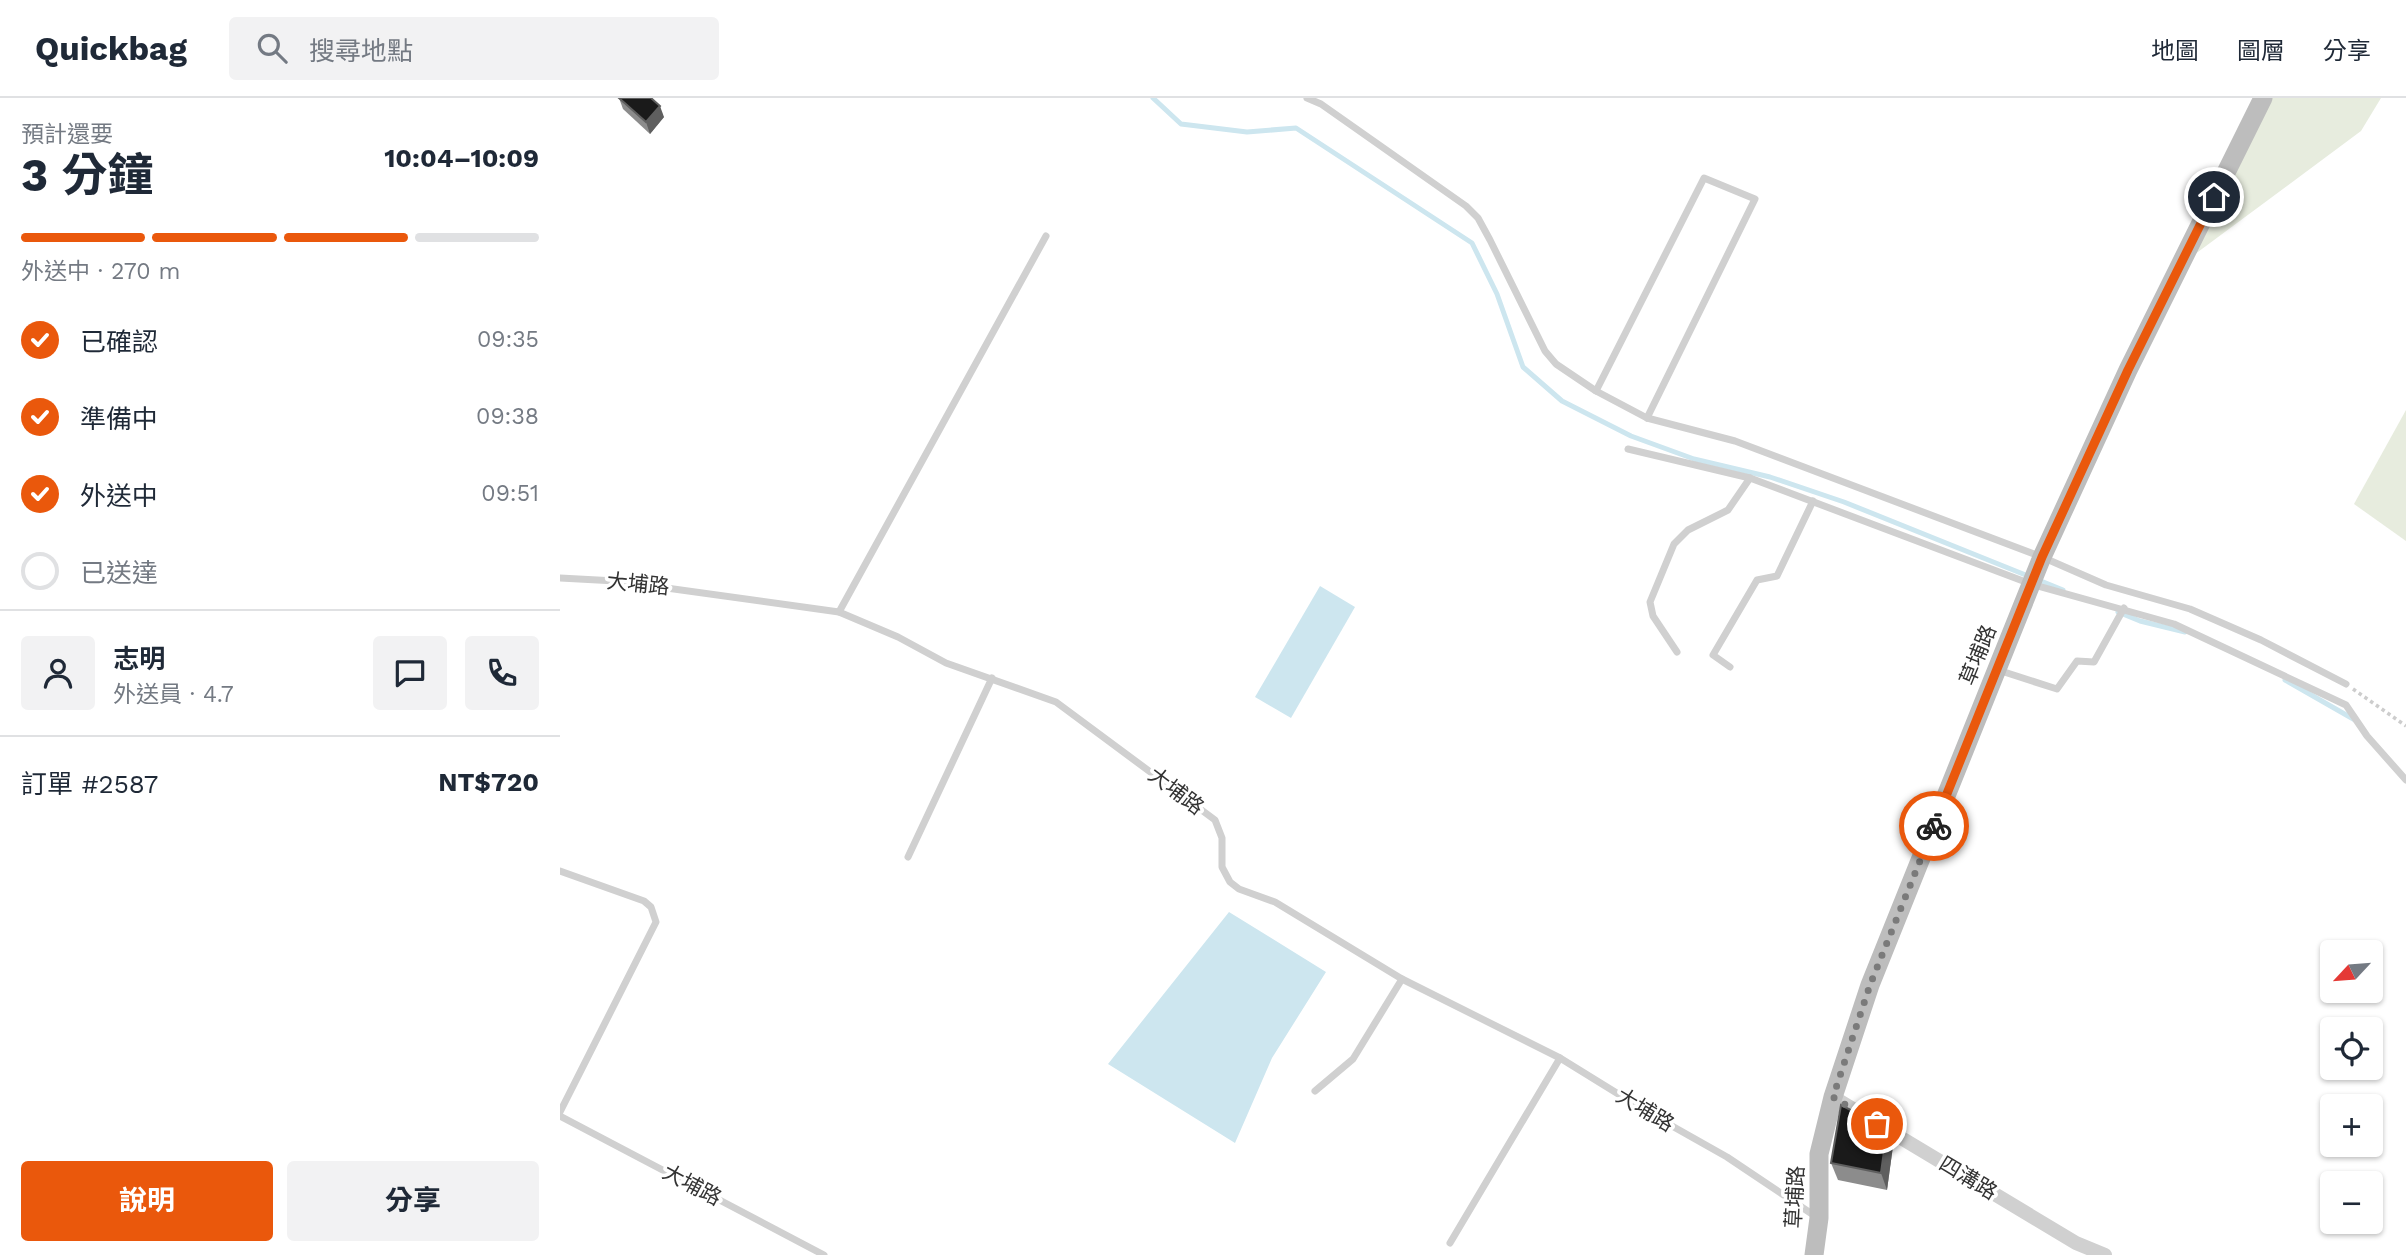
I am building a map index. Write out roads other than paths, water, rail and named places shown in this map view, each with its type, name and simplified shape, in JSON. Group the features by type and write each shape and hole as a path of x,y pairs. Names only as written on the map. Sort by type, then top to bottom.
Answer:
{"street":[{"name":"草埔路","path":"1814,1255 1818,1218 1819,1154 1833,1097 1870,985 2042,557 2128,370 2263,98"},
{"name":"四溝路","path":"1833,1097 2076,1244 2105,1255"}],"lane":[{"path":"1307,98 1321,104 1466,206 1478,218 1545,351 1556,364 1596,391 1647,418 1735,440 2042,557 2106,585 2190,609 2261,640 2346,684"},
{"path":"1596,391 1704,178 1755,199 1647,418"},
{"path":"839,612 1046,236"},
{"path":"1628,449 1750,478 2031,584 2174,624 2346,705 2367,736 2406,780"},
{"path":"1677,652 1653,616 1650,602 1669,555 1674,544 1688,530 1728,510 1750,478"},
{"path":"1730,667 1713,655 1757,580 1777,576 1813,501"},
{"name":"大埔路","path":"560,578 616,581 839,612 898,637 946,663 1056,702 1215,820 1222,838 1222,866 1230,882 1239,889 1275,902 1402,979 1560,1058 1727,1157 1818,1218"},
{"path":"1997,670 2057,689 2077,661 2094,662 2123,608"},
{"path":"908,857 992,678"},
{"name":"大埔路","path":"560,871 644,901 651,907 656,922 560,1114 824,1255"},
{"path":"1315,1091 1353,1059 1402,979"},
{"path":"1450,1243 1560,1058"}],"water":[{"path":"1320,586 1355,607 1291,718 1255,697"},
{"path":"1229,912 1326,972 1272,1058 1235,1143 1108,1064"}],"waterway":[{"path":"1153,98 1181,124 1247,132 1296,128 1472,243 1497,294 1523,367 1562,401 1631,436 1694,459 1770,477 1844,502 2063,590"},
{"path":"2118,612 2140,621 2185,632"},
{"path":"2285,680 2355,720"}]}
